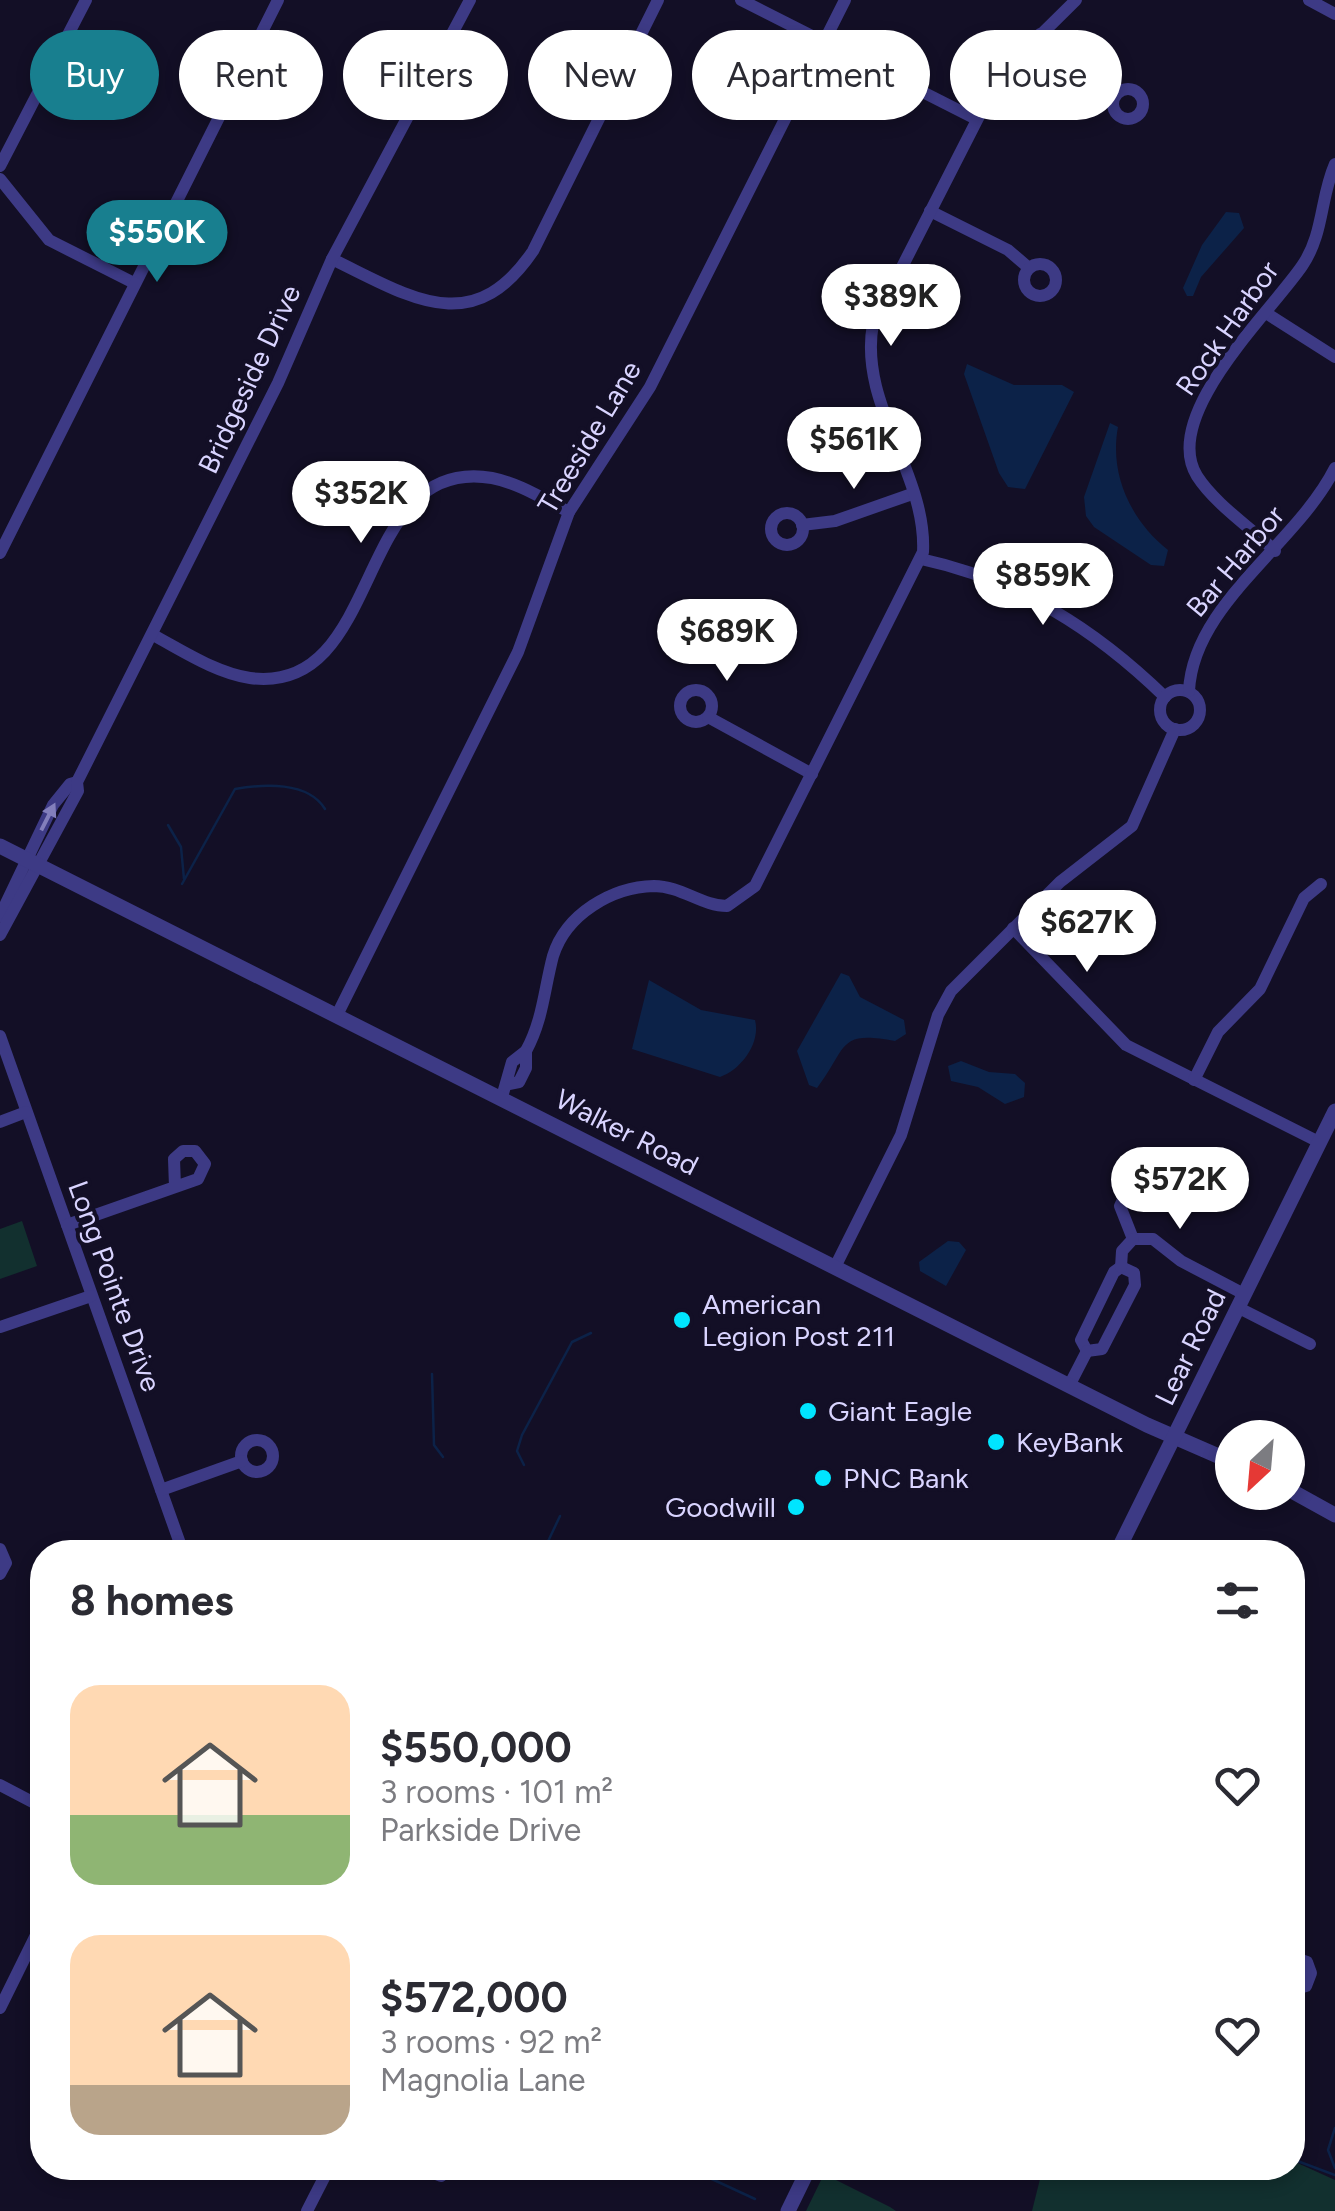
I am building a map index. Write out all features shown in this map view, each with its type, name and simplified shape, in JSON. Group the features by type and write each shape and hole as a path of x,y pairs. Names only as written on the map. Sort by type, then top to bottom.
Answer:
{"street":[{"path":"0,166 86,0"},
{"path":"0,553 278,0"},
{"name":"Bridgeside Drive","path":"33,862 78,791 77,782 278,382 332,259 470,0"},
{"path":"332,259 404,295 435,304 468,302 510,281 533,251 658,0"},
{"path":"740,0 799,30"},
{"name":"Treeside Lane","path":"831,30 846,0"},
{"path":"1044,30 1076,0"},
{"path":"1308,0 1335,14"},
{"name":"Treeside Lane","path":"337,1014 518,652 568,512 650,387 785,120"},
{"path":"506,1090 524,1073 526,1052 544,1012 555,952 576,920 601,900 645,887 681,891 716,906 738,903 755,886 921,559 921,523 875,381 870,346 878,313 976,120"},
{"name":"Rock Harbor","path":"1276,550 1198,476 1187,452 1190,426 1210,388 1318,236 1335,164"},
{"path":"0,179 50,240 134,283"},
{"path":"930,211 1008,250 1029,268"},
{"path":"1266,313 1335,357"},
{"name":"Bar Harbor","path":"1188,692 1198,646 1217,614 1315,503 1335,468"},
{"path":"153,635 234,674 282,676 312,663 335,641 397,520 432,488 471,476 495,478 568,512"},
{"path":"802,526 835,521 912,494"},
{"path":"921,559 988,577 1064,615 1109,645 1164,697"},
{"path":"1176,690 1188,692 1198,700 1198,720 1188,729 1174,729 1161,716 1164,697 1176,690"},
{"path":"708,717 812,774"},
{"path":"836,1265 901,1135 944,1004 959,980 1060,882 1132,826 1151,792 1174,729"},
{"name":"Walker Road","path":"0,846 337,1014 506,1090 1068,1386 1215,1454"},
{"path":"0,916 33,862"},
{"path":"0,931 9,924 33,862"},
{"path":"1194,1080 1218,1032 1260,989 1304,898 1320,884"},
{"path":"1013,928 1126,1046 1319,1142"},
{"name":"Long Pointe Drive","path":"0,1036 179,1540"},
{"name":"Lear Road","path":"1123,1540 1335,1110"},
{"path":"0,1122 26,1112"},
{"path":"1133,1238 1120,1206 1140,1164"},
{"path":"66,1225 175,1187"},
{"path":"1133,1238 1152,1239 1310,1344"},
{"path":"1121,1267 1122,1251 1133,1238"},
{"path":"1086,1351 1102,1349 1134,1285 1134,1273 1121,1267"},
{"path":"1086,1351 1081,1340 1114,1272 1121,1267"},
{"path":"0,1327 91,1296"},
{"path":"1068,1386 1086,1351"},
{"path":"161,1490 242,1462"},
{"path":"1305,1499 1335,1515"},
{"path":"0,1549 6,1564 0,1574"},
{"path":"0,1786 30,1800"},
{"path":"0,2008 30,1947"},
{"path":"1305,1961 1311,1974 1305,1986"},
{"path":"308,2211 323,2180"},
{"path":"788,2211 804,2180"}],"green space":[{"path":"22,1221 37,1266 0,1279 0,1229"},
{"path":"1305,2166 1335,2180 1335,2211 1032,2211 1040,2180 1305,2180"},
{"path":"821,2180 836,2180 896,2211 806,2211"}],"water":[{"path":"1226,212 1239,213 1244,228 1201,277 1193,296 1187,296 1183,288 1202,245"},
{"path":"967,364 1014,385 1062,385 1074,392 1025,489 1008,487 999,473 964,374"},
{"path":"1110,423 1118,427 1117,462 1126,495 1143,525 1168,550 1164,566 1151,565 1094,527 1086,516 1084,497"},
{"path":"841,973 849,976 860,997 904,1020 906,1034 895,1041 853,1040 817,1088 809,1085 797,1051"},
{"path":"649,980 701,1010 755,1020 755,1038 742,1062 720,1077 632,1049"},
{"path":"961,1061 989,1072 1015,1074 1025,1083 1024,1097 1005,1104 978,1087 951,1081 948,1066"},
{"path":"948,1241 959,1242 966,1250 946,1286 920,1271 919,1262"}],"waterway":[{"path":"182,884 235,789 296,789 308,793 325,809"},
{"path":"168,825 181,847 184,879"},
{"path":"524,1465 517,1451 522,1435 572,1342 591,1333"},
{"path":"432,1374 434,1445 443,1457"},
{"path":"549,1540 560,1516"},
{"path":"1335,2128 1328,2150 1335,2168"},
{"path":"1305,2164 1335,2175"},
{"path":"714,2180 755,2199"}],"place":[{"name":"American Legion Post 211","path":"682,1320"},
{"name":"Giant Eagle","path":"808,1411"},
{"name":"KeyBank","path":"996,1442"},
{"name":"PNC Bank","path":"823,1478"},
{"name":"Goodwill","path":"796,1507"}]}
